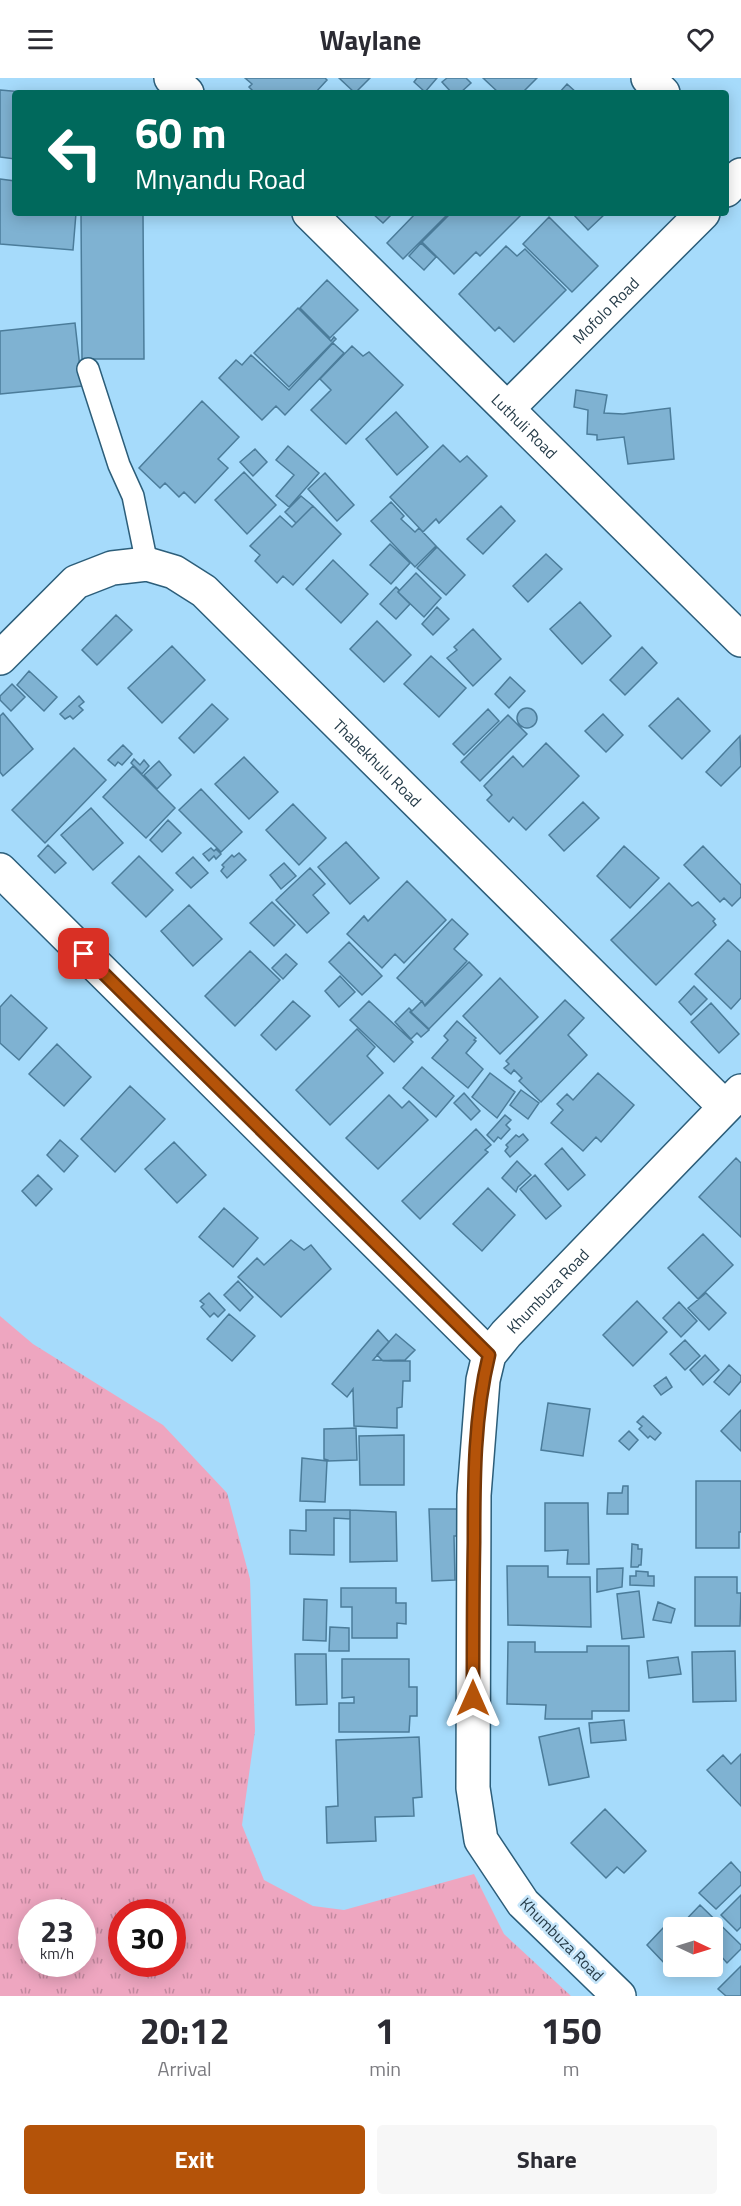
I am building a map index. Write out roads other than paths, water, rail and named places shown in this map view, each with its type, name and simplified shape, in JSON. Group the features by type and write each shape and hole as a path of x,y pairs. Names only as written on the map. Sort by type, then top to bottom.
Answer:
{"street":[{"path":"171,78 184,90"},
{"path":"648,78 660,90"},
{"path":"729,157 741,168"},
{"path":"729,187 741,175"},
{"name":"Luthuli Road","path":"312,216 741,640"},
{"name":"Mofolo Road","path":"508,408 700,216"},
{"name":"Thabekhulu Road","path":"0,658 76,582 112,568 147,564 174,572 204,591 733,1099"},
{"path":"0,870 489,1355"},
{"name":"Khumbuza Road","path":"619,1996 524,1903 481,1840 472,1788 474,1495 482,1392 489,1355 506,1334 733,1099"}],"lane":[{"path":"88,369 119,465 134,496 147,564"}]}
